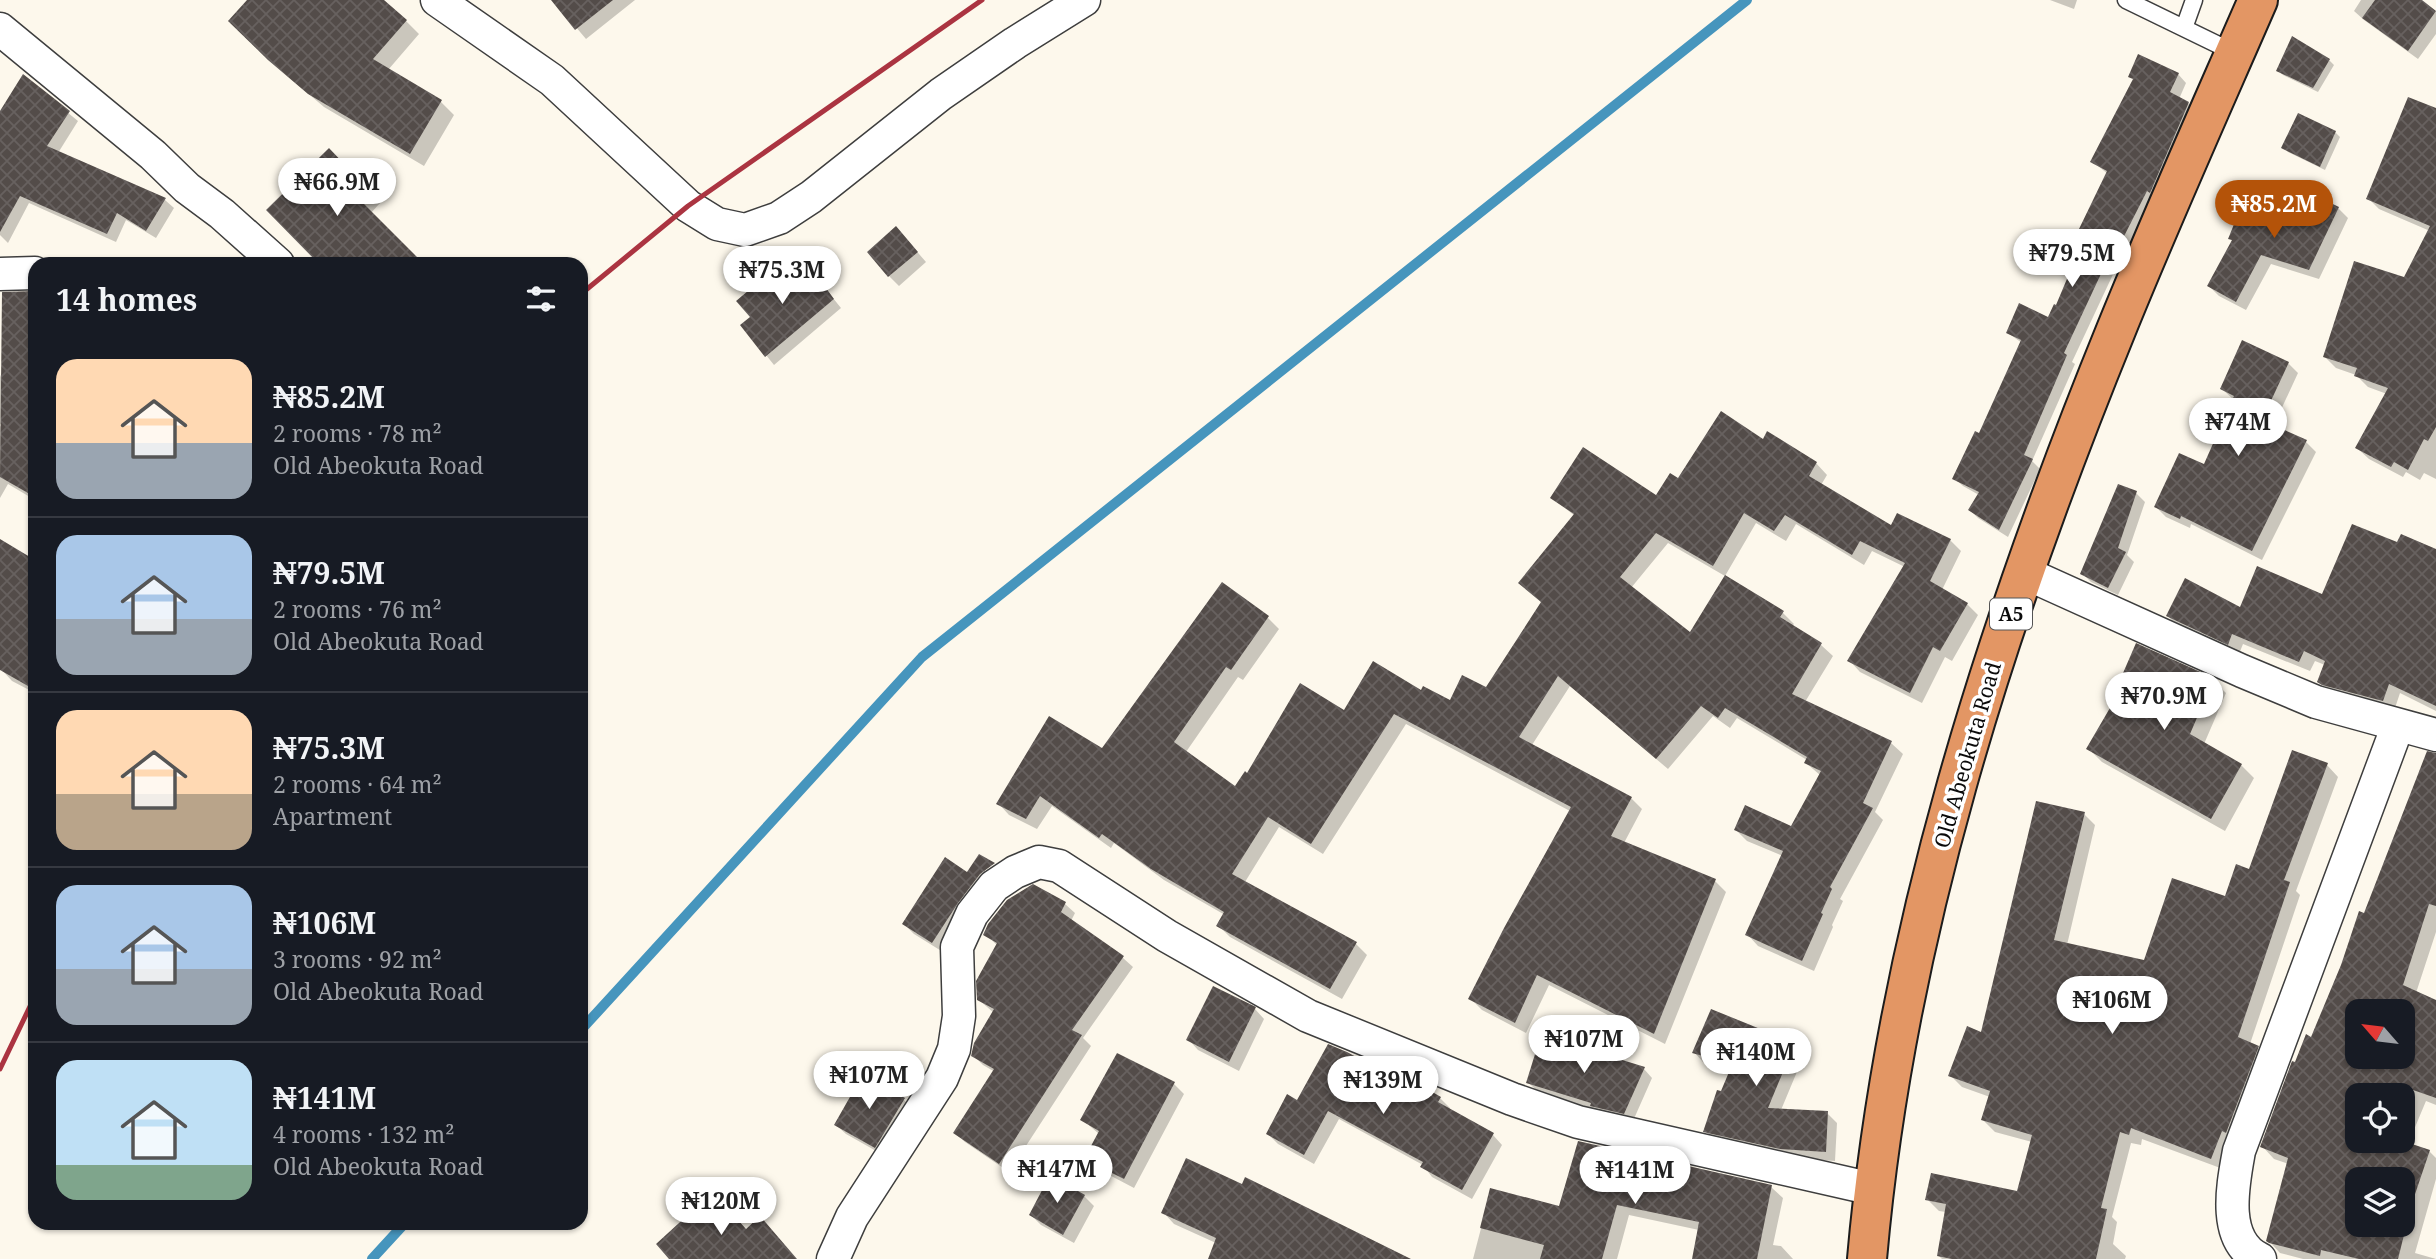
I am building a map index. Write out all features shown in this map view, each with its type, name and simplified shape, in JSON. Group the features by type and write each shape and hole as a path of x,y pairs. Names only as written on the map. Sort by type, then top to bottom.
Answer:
{"highway":[{"name":"Old Abeokuta Road","path":"1867,1259 1873,1189 1890,1080 1914,958 1950,807 2049,503 2116,330 2258,0"}],"street":[{"path":"437,0 552,80 688,206 716,224 745,230 779,218 811,197 941,94 1084,0"},
{"path":"0,29 153,155 187,188 222,214 270,257"},
{"path":"0,274 28,273"},
{"path":"2025,573 2304,697 2436,735"},
{"path":"2260,1259 2253,1256 2235,1232 2232,1188 2239,1151 2398,725"},
{"path":"833,1259 852,1217 942,1078 954,1049 959,1016 957,947 972,915 994,886 1015,872 1039,862 1059,866 1167,936 1308,1016 1512,1100 1578,1122 1873,1189"}],"lane":[{"path":"2126,0 2235,53"},
{"path":"2184,28 2194,0"}],"building":[{"path":"247,0 384,0 407,20 373,59 442,100 410,154 308,94 268,60 228,21"},
{"path":"551,0 613,0 575,30"},
{"path":"2375,0 2422,0 2436,11 2408,51 2362,18"},
{"path":"2292,36 2330,59 2313,88 2276,71"},
{"path":"2138,54 2179,73 2170,92 2189,102 2150,193 2147,191 2118,248 2114,246 2064,353 2067,355 2024,455 2033,459 1999,530 1968,510 1979,492 1952,479 1975,431 1979,433 2021,340 2006,333 2019,303 2048,317 2054,304 2056,305 2077,255 2072,252 2081,230 2079,229 2107,171 2090,162 2133,79 2128,77"},
{"path":"23,74 70,111 47,146 166,198 146,231 117,213 107,234 20,196 0,232 0,111"},
{"path":"2408,97 2436,108 2436,427 2428,441 2424,439 2408,470 2394,462 2391,467 2355,448 2388,388 2354,376 2357,368 2323,357 2354,261 2404,277 2430,226 2366,199"},
{"path":"2298,113 2336,131 2320,167 2281,148"},
{"path":"329,148 369,190 359,199 417,257 312,257 266,210"},
{"path":"2291,184 2339,207 2309,270 2261,255 2236,302 2207,286 2232,240 2228,239 2239,212 2272,225"},
{"path":"896,226 918,252 888,277 867,252"},
{"path":"785,260 800,278 812,269 834,299 765,357 740,325 750,317 736,301"},
{"path":"28,291 28,493 0,477 2,292"},
{"path":"2242,340 2289,362 2262,420 2307,440 2252,551 2181,516 2180,519 2154,507 2179,453 2204,464 2234,396 2220,389"},
{"path":"1721,411 1763,439 1767,431 1817,462 1809,476 1891,525 1897,513 1951,539 1930,581 1968,603 1940,651 1933,647 1910,693 1847,661 1905,563 1860,541 1852,555 1785,515 1774,531 1744,513 1713,566 1656,533 1620,577 1690,632 1725,575 1784,611 1780,617 1822,643 1792,694 1892,741 1863,803 1873,808 1830,887 1832,889 1821,913 1823,914 1802,961 1745,935 1783,851 1734,830 1745,805 1791,826 1821,771 1804,763 1807,757 1725,708 1718,718 1701,706 1656,759 1558,676 1519,737 1632,797 1611,836 1716,879 1654,1034 1537,975 1515,1023 1468,999 1571,807 1394,714 1311,844 1268,817 1232,874 1357,942 1330,989 1216,926 1224,912 1151,869 1102,834 1099,838 1040,796 1026,819 996,804 1049,716 1102,748 1222,582 1269,616 1231,670 1226,667 1174,742 1235,786 1245,771 1247,773 1300,683 1344,710 1373,661 1421,690 1423,686 1450,700 1462,675 1486,687 1541,602 1518,583 1574,514 1550,498 1583,447 1656,495 1670,473 1678,478"},
{"path":"2118,484 2137,491 2118,548 2126,552 2108,588 2080,574"},
{"path":"2352,524 2397,542 2401,534 2436,549 2436,706 2389,684 2383,701 2322,685 2317,682 2325,661 2304,651 2299,662 2232,634 2228,645 2166,616 2185,578 2240,607 2257,566 2322,594"},
{"path":"0,539 28,556 28,686 0,670"},
{"path":"2136,643 2214,678 2190,734 2242,764 2211,819 2086,749 2121,689 2117,687"},
{"path":"2292,750 2328,763 2284,880 2290,882 2238,1037 2259,1046 2226,1133 2222,1131 2211,1159 2131,1128 2129,1135 2120,1132 2101,1208 2107,1209 2096,1259 1952,1259 1937,1256 1946,1204 1925,1200 1931,1173 2017,1191 2032,1135 1981,1120 1990,1091 1948,1076 1967,1026 1981,1032 2036,801 2085,812 2054,940 2144,960 2172,878 2225,896 2236,864 2249,869"},
{"path":"2427,751 2436,753 2436,906 2429,904 2403,985 2436,1000 2436,1098 2415,1091 2415,1083 2345,1083 2345,1153 2415,1153 2415,1145 2430,1150 2415,1194 2415,1167 2345,1167 2345,1237 2404,1237 2398,1259 2359,1259 2321,1250 2320,1256 2266,1241 2288,1158 2260,1147 2292,1061 2295,1062 2306,1034 2311,1037 2341,965 2359,911 2364,913"},
{"path":"979,854 995,863 980,874 932,943 902,924 945,857 967,872"},
{"path":"1033,884 1066,902 1061,912 1124,956 1072,1030 1082,1035 999,1164 953,1133 994,1069 971,1056 974,1043 994,1009 977,1000 976,981 997,943 983,935 1007,900"},
{"path":"1213,986 1256,1007 1229,1062 1186,1040"},
{"path":"1711,1009 1795,1043 1768,1108 1828,1111 1826,1152 1780,1149 1703,1132 1717,1090 1721,1091 1729,1072 1723,1069 1725,1062 1692,1053"},
{"path":"1541,1035 1645,1067 1624,1114 1590,1106 1591,1103 1526,1083"},
{"path":"1328,1044 1400,1081 1403,1075 1441,1097 1438,1102 1494,1133 1462,1190 1420,1167 1423,1162 1328,1111 1304,1155 1266,1134 1287,1094 1297,1100"},
{"path":"1117,1053 1175,1082 1124,1179 1084,1159 1099,1131 1080,1120"},
{"path":"863,1074 905,1098 875,1148 834,1125"},
{"path":"1578,1141 1772,1185 1757,1259 1692,1259 1699,1222 1617,1205 1602,1259 1540,1259 1544,1245 1480,1228 1490,1188 1559,1206"},
{"path":"1186,1158 1242,1184 1245,1177 1411,1259 1208,1259 1216,1238 1161,1213"},
{"path":"1050,1175 1085,1195 1063,1235 1029,1215"},
{"path":"713,1192 746,1229 760,1216 797,1259 669,1259 656,1244"}],"waterway":[{"path":"588,1022 922,657 1747,0"},
{"path":"372,1259 399,1230"}],"railway":[{"path":"588,288 688,206 982,0"},
{"path":"0,1069 28,1011"}]}
